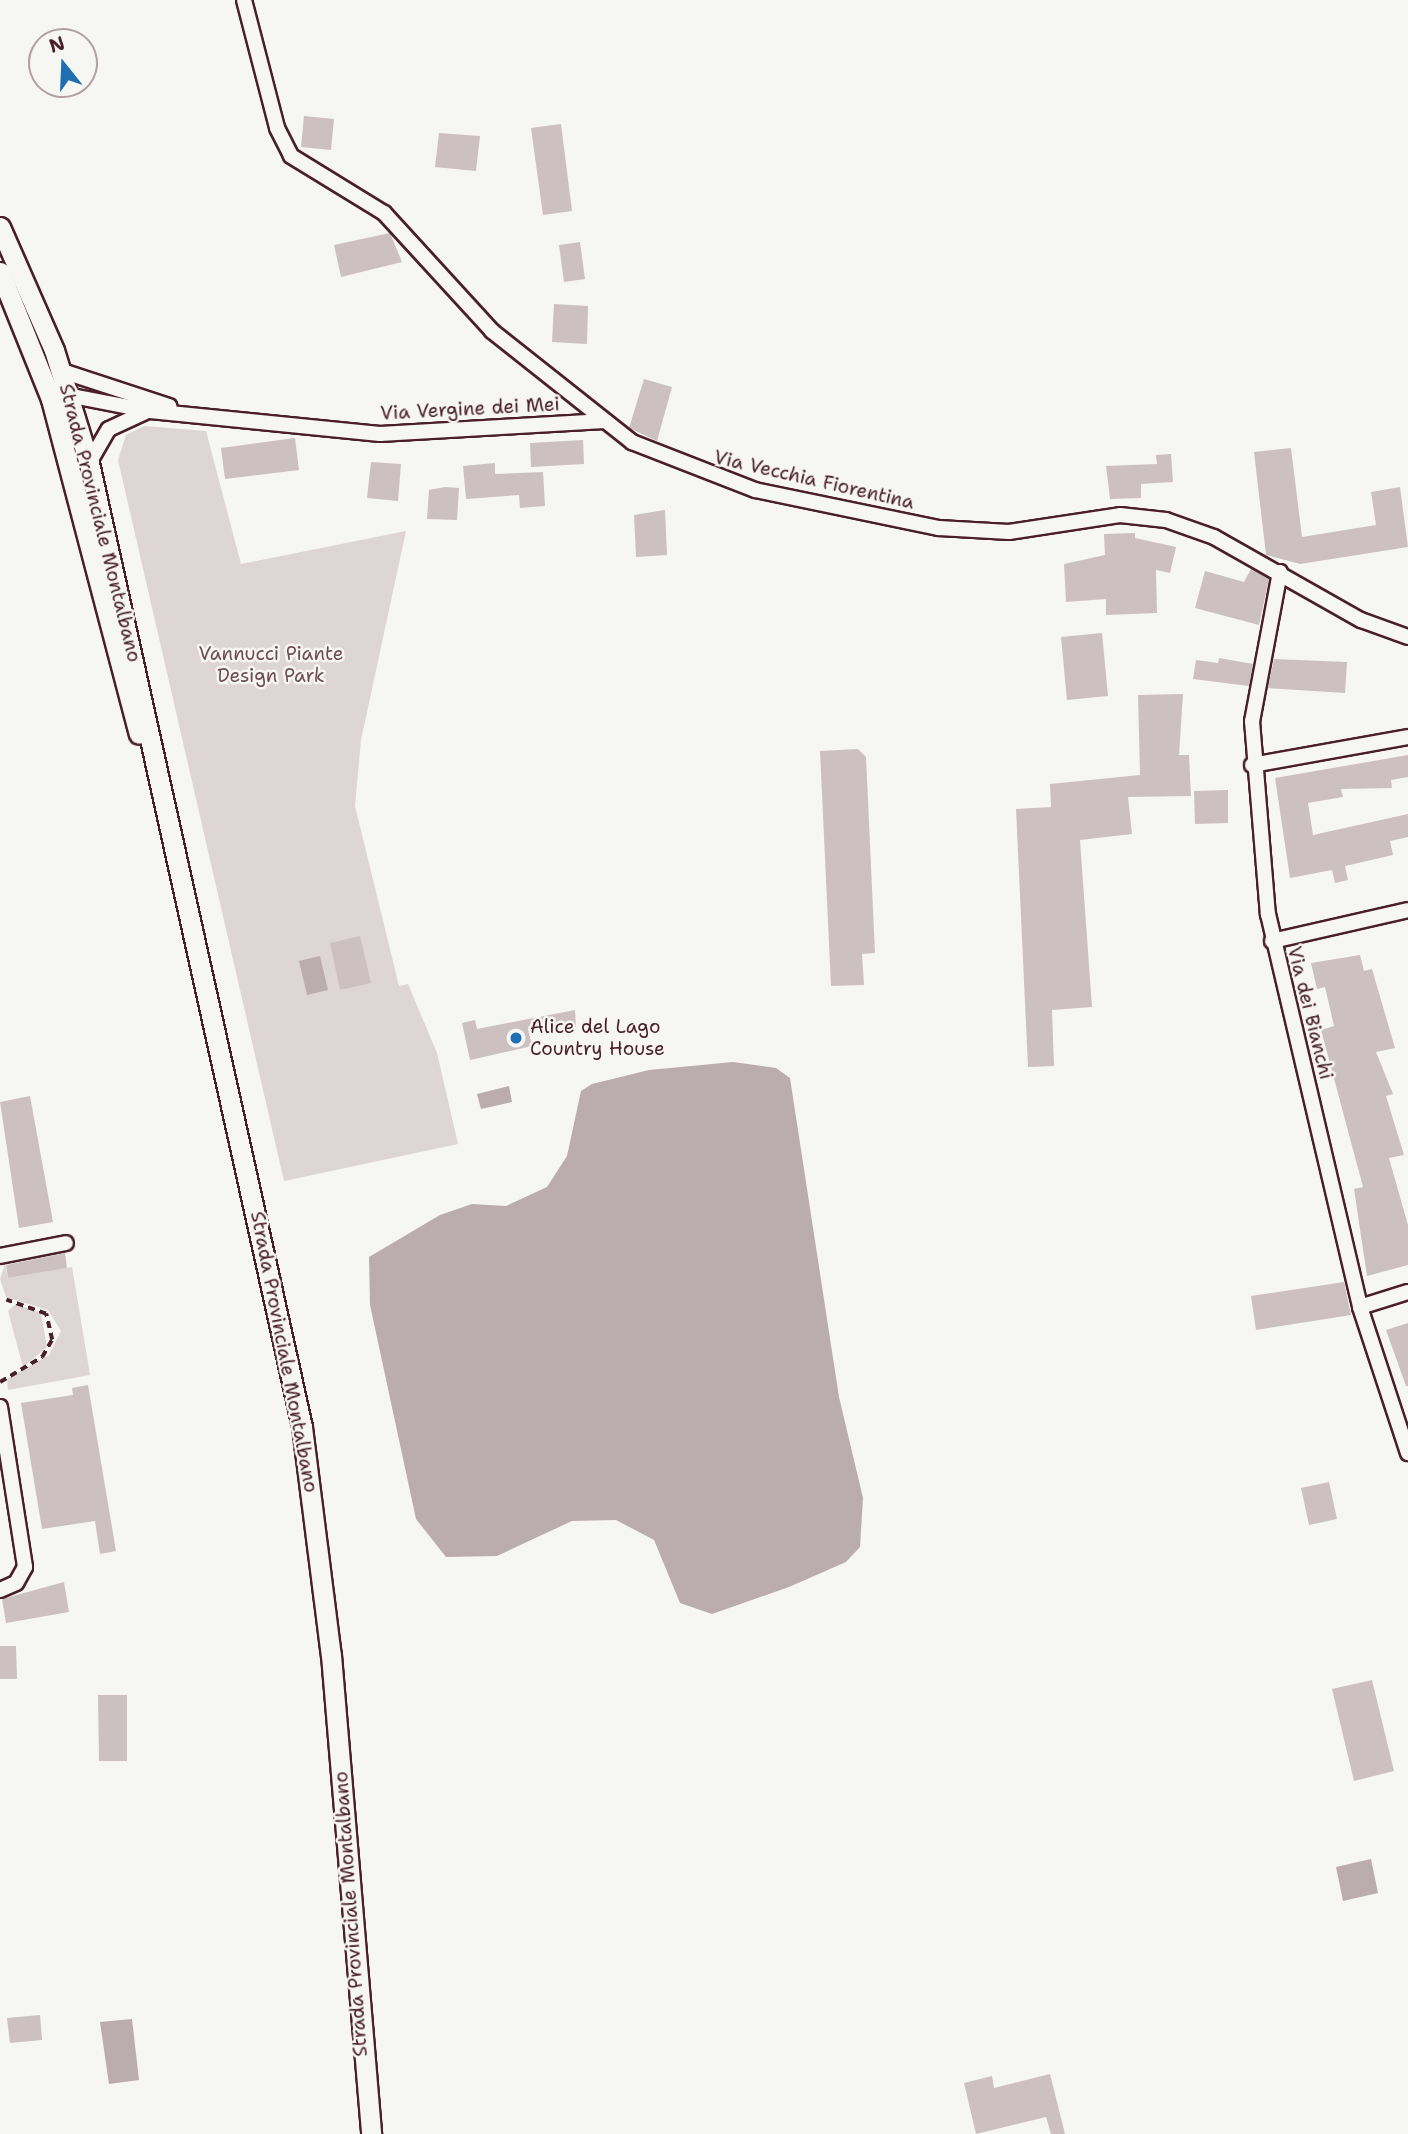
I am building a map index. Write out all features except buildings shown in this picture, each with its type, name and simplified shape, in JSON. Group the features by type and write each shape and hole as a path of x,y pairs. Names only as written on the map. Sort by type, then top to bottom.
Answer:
{"main road":[{"name":"Strada Provinciale Montalbano","path":"0,227 62,371 89,463 303,1427 331,1655 371,2134"},
{"name":"Strada Provinciale Montalbano","path":"0,272 43,377 159,787"}],"street":[{"name":"Via Vecchia Fiorentina","path":"244,0 277,128 291,156 384,213 492,331 605,421 662,457 768,492 985,532 1140,516 1214,537 1392,634 1408,637"},
{"name":"Via Vergine dei Mei","path":"62,371 211,418"},
{"name":"Via Vergine dei Mei","path":"43,377 71,398 150,411 400,435 605,421"},
{"name":"Via Vergine dei Mei","path":"89,463 116,423 150,411"},
{"name":"Via dei Bianchi","path":"1280,572 1252,721 1252,765 1272,941 1360,1307 1408,1453"},
{"path":"1392,634 1408,645"},
{"path":"1252,765 1408,737"},
{"path":"1272,941 1408,910"},
{"path":"0,1256 66,1243"},
{"path":"1360,1307 1408,1292"},
{"path":"0,1406 24,1567 16,1583 1,1590"}],"path":[{"path":"0,1382 42,1356 52,1340 42,1311 6,1300"}],"green space":[{"name":"Vannucci Piante Design Park","path":"144,426 206,431 241,564 406,531 361,740 355,806 399,986 408,984 437,1053 458,1144 284,1181 118,460 126,435"},
{"path":"5,1264 8,1278 72,1267 90,1375 8,1390 7,1379 49,1355 61,1331 48,1310 6,1297 0,1279"},
{"path":"16,1304 41,1313 47,1347 23,1367 8,1311"}],"shaded area":[{"path":"320,956 328,990 307,995 299,961"},
{"path":"733,1062 776,1068 790,1078 839,1397 863,1498 860,1547 846,1562 789,1587 712,1614 680,1603 654,1540 616,1520 572,1521 497,1556 446,1557 416,1519 370,1305 369,1257 440,1215 472,1204 506,1206 547,1187 567,1156 581,1091 592,1084 649,1070"},
{"path":"509,1086 512,1102 481,1109 477,1094"},
{"path":"1371,1859 1378,1893 1343,1901 1336,1867"},
{"path":"132,2019 139,2080 109,2084 100,2022"}],"place":[{"name":"Alice del Lago Country House","path":"516,1038"}]}
